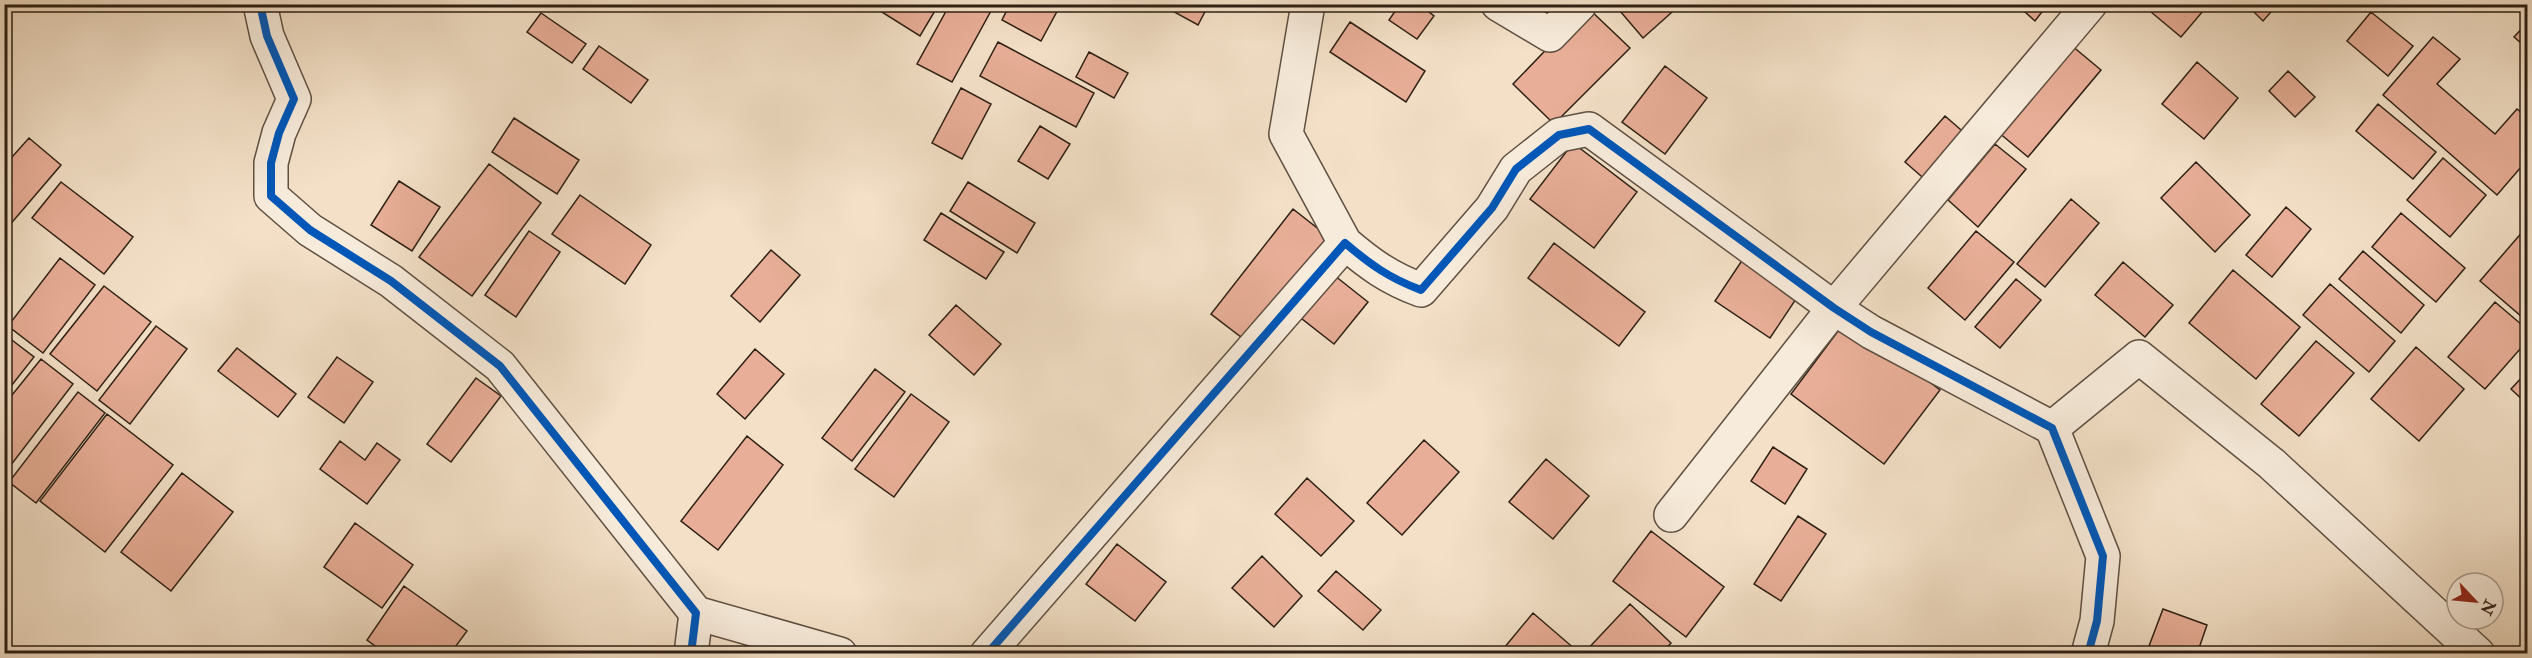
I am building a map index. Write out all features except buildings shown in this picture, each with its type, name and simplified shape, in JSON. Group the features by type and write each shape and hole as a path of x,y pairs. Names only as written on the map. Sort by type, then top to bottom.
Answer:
{"street":[{"path":"260,4 267,36 294,99 279,133 271,163 271,196 310,230 391,281 500,366 696,613 840,654"},
{"path":"1308,4 1286,135 1345,243 1374,268 1394,280 1421,290 1492,208 1516,169 1559,135 1589,129 1834,308 1871,332 2052,428 2103,556 2097,621 2088,654"},
{"path":"1498,4 1550,35 1580,4"},
{"path":"1671,515 1834,308 2090,4"},
{"path":"987,654 1345,243"},
{"path":"2052,428 2139,357 2272,464 2478,654"},
{"path":"691,654 696,613"}],"cycle path":[{"path":"260,4 267,36 294,99 279,133 271,163 271,196 310,230 391,281 500,366 696,613 691,654"},
{"path":"987,654 1345,243 1381,270 1421,290 1492,208 1516,169 1559,135 1589,129 1834,308 1871,332 2052,428 2103,556 2097,621 2088,654"}]}
